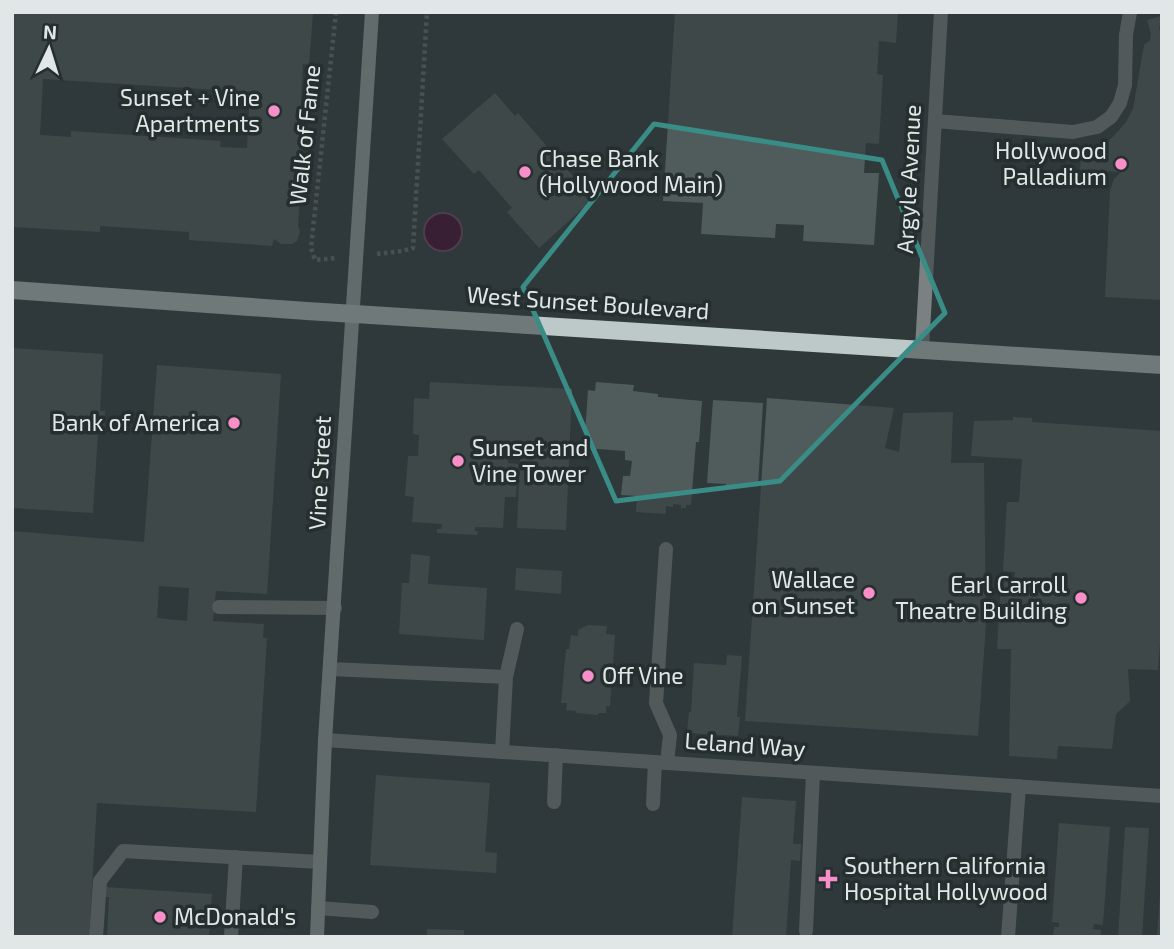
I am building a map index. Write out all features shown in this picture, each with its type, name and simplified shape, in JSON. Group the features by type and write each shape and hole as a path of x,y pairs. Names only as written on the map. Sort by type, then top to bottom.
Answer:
{"main road":[{"name":"Vine Street","path":"317,937 325,740 372,12"},
{"name":"West Sunset Boulevard","path":"12,290 1162,365"}],"street":[{"name":"Argyle Avenue","path":"922,349 941,12"},
{"path":"935,121 1073,132 1097,127 1111,117 1120,103 1125,85 1126,35 1130,12"},
{"path":"653,804 661,762 670,735 656,703 666,550"},
{"path":"219,607 335,608"},
{"path":"502,752 506,677 517,629"},
{"path":"331,669 506,677"},
{"name":"Leland Way","path":"325,740 1162,796"},
{"path":"554,802 556,755"},
{"path":"806,930 813,773"},
{"path":"1008,937 1019,786"},
{"path":"96,937 100,881 122,851 320,862"},
{"path":"231,937 236,857"},
{"path":"318,908 372,912"}],"path":[{"name":"Walk of Fame","path":"315,260 311,248 336,12"},
{"path":"401,251 413,248 427,12"}],"highlighted area":[{"path":"654,124 882,160 945,313 780,481 616,501 523,287"}],"shaded area":[{"path":"443,213 456,219 462,232 456,245 443,251 430,245 424,232 430,219"}],"building":[{"name":"Sunset + Vine Apartments","path":"12,12 313,12 309,65 303,64 299,137 304,137 298,225 300,232 297,241 281,244 274,239 272,246 189,240 189,232 100,226 100,232 12,227","holes":["43,79 250,92 247,148 220,147 221,141 71,131 71,137 40,135"]},
{"path":"675,12 898,12 896,43 879,41 877,74 883,75 879,144 866,143 864,173 879,173 874,245 803,241 804,225 776,224 775,238 701,234 703,203 663,201"},
{"name":"Hollywood Palladium","path":"1161,16 1162,300 1105,297 1110,191 1114,179 1121,172 1080,170 1081,158 1087,149 1104,144 1114,136 1126,122 1133,109 1144,45 1150,40 1147,20"},
{"name":"Chase Bank (Hollywood Main)","path":"495,93 515,116 518,113 573,176 570,179 590,202 539,248 507,212 512,208 479,170 474,174 442,139"},
{"path":"12,348 103,354 100,411 105,411 104,434 98,433 93,513 12,508"},
{"path":"157,365 281,374 267,594 216,591 213,621 264,624 263,638 267,638 256,812 97,803 89,937 12,937 12,531 144,542","holes":["159,586 189,588 187,621 157,618"]},
{"name":"Sunset and Vine Tower","path":"430,382 572,389 566,530 517,528 520,458 508,458 508,463 518,464 516,497 505,497 503,528 475,527 477,535 437,533 442,524 412,522 414,497 405,496 408,456 418,456 419,435 413,434 414,398 429,399"},
{"path":"596,382 634,385 633,391 658,394 658,397 702,401 691,505 686,505 686,508 673,504 673,507 666,506 666,514 636,512 637,496 621,495 623,476 630,476 632,461 625,460 625,451 584,448 588,390 595,391"},
{"name":"Wallace on Sunset","path":"767,398 894,408 885,448 899,452 903,413 953,412 951,463 984,463 986,624 978,736 745,721"},
{"path":"713,400 763,403 758,486 733,485 733,489 725,489 726,484 707,483"},
{"name":"Earl Carroll Theatre Building","path":"1013,417 1032,418 1032,422 1162,431 1162,616 1158,670 1128,669 1130,701 1116,714 1112,749 1058,746 1057,759 1009,756 1011,649 997,649 1001,579 1014,580 1015,572 1003,571 1007,502 1019,502 1022,459 971,456 974,421 1013,420"},
{"path":"411,554 430,556 428,584 487,588 484,640 399,634 402,583 409,583"},
{"path":"516,568 562,571 561,594 515,590"},
{"name":"Off Vine","path":"588,625 607,626 606,634 615,635 610,706 606,706 606,713 598,715 566,710 567,703 561,703 566,649 569,649 571,635 578,636 578,630"},
{"path":"727,655 742,656 738,736 687,733 694,663 726,665"},
{"path":"376,775 490,783 485,852 497,853 496,873 370,865"},
{"path":"742,797 796,801 793,844 801,844 800,861 791,860 786,937 732,937"},
{"path":"1059,823 1110,827 1103,925 1094,924 1093,929 1101,930 1100,937 1053,937 1054,927 1059,927 1059,923 1052,922"},
{"path":"1125,827 1149,828 1142,937 1118,937"},
{"name":"McDonald's","path":"105,887 212,894 209,937 107,937 109,897 104,897"},
{"path":"1160,895 1162,937 1157,937"},
{"path":"427,929 464,930 464,937 427,937"}],"place":[{"name":"Sunset + Vine Apartments","path":"274,111"},
{"name":"Hollywood Palladium","path":"1121,164"},
{"name":"Chase Bank (Hollywood Main)","path":"525,172"},
{"name":"Bank of America","path":"234,423"},
{"name":"Sunset and Vine Tower","path":"458,461"},
{"name":"Wallace on Sunset","path":"869,593"},
{"name":"Earl Carroll Theatre Building","path":"1081,598"},
{"name":"Off Vine","path":"588,676"},
{"name":"Southern California Hospital Hollywood","path":"828,879"},
{"name":"McDonald's","path":"160,917"}]}
